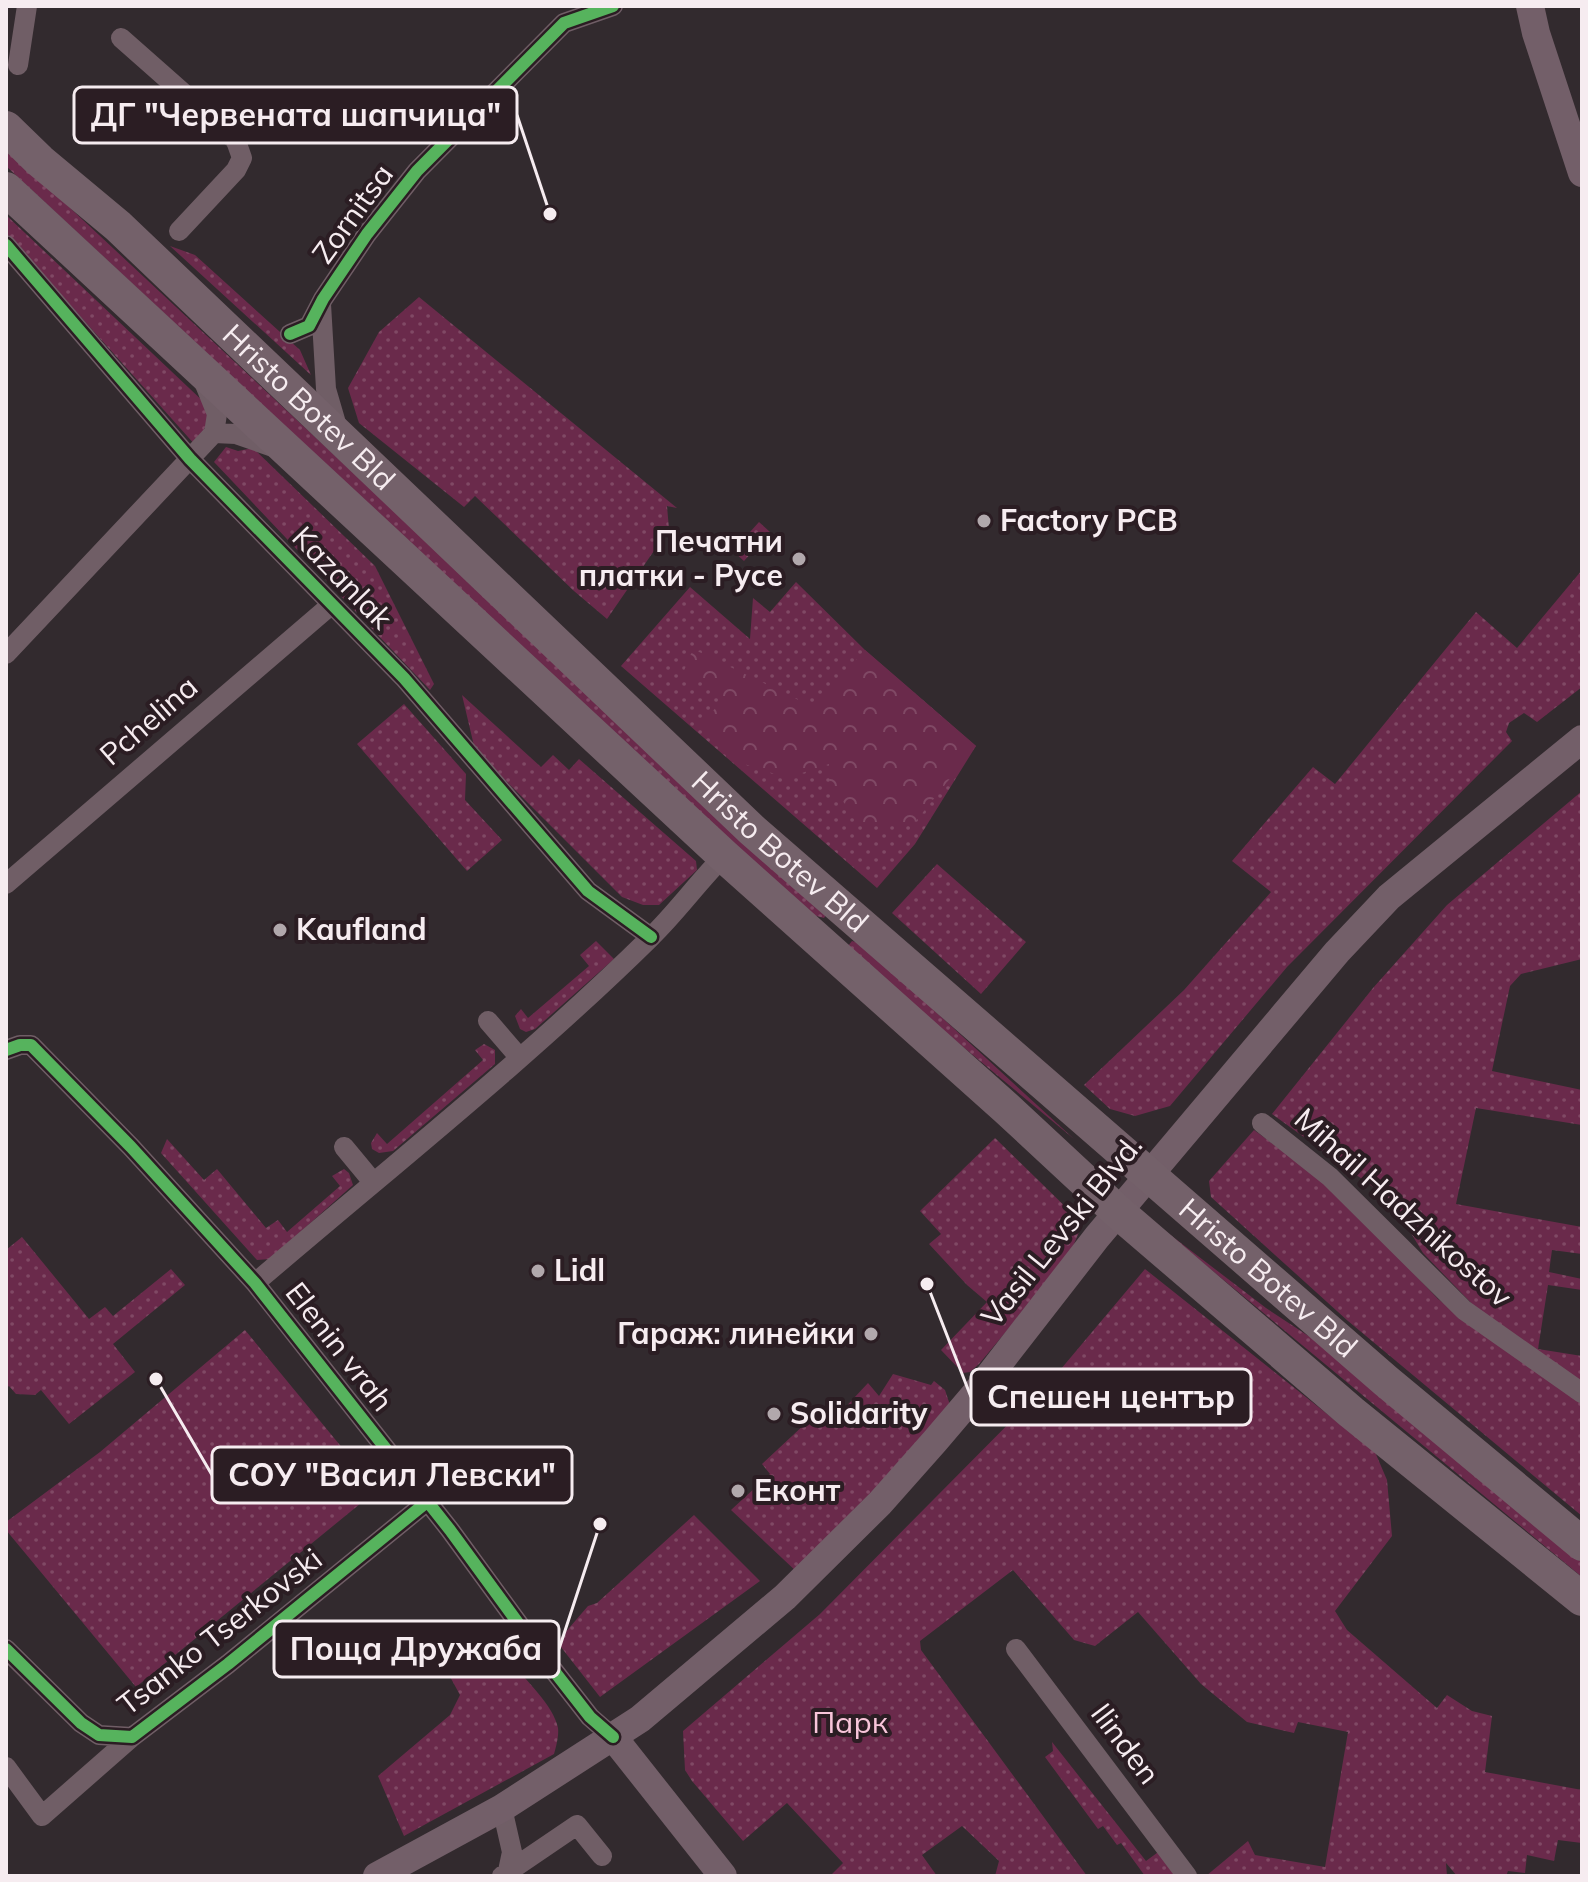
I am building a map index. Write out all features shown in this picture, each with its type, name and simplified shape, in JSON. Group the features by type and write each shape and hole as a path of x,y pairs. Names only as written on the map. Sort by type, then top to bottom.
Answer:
{"highway":[{"name":"Hristo Botev Bld","path":"6,128 40,161 118,226 752,830 1386,1381 1582,1544"},
{"name":"Hristo Botev Bld","path":"6,189 724,856 1118,1212 1351,1412 1582,1599"},
{"path":"814,936 843,909"}],"main road":[{"path":"1530,6 1582,173"},
{"name":"Vasil Levski Blvd.","path":"377,1876 502,1808 640,1719 785,1597 880,1503 975,1394 1118,1212 1303,992 1389,897 1582,739"},
{"path":"613,1737 723,1876"}],"street":[{"path":"18,65 27,6"},
{"name":"Zornitsa","path":"290,334 309,326 367,234 417,171 564,23 613,6"},
{"path":"121,38 198,106"},
{"path":"179,231 236,170 242,158 236,141"},
{"name":"Kazanlak","path":"6,245 190,459 404,678 588,891 651,937"},
{"path":"321,304 326,389 339,435"},
{"path":"6,654 214,433 217,414 198,367"},
{"path":"214,433 236,434 290,453"},
{"name":"Pchelina","path":"6,884 331,605"},
{"path":"255,1283 519,1057 651,937 724,856"},
{"path":"488,1021 519,1057"},
{"name":"Elenin vrah","path":"6,1049 31,1045 131,1147 255,1283 428,1501 590,1717 613,1737"},
{"name":"Mihail Hadzhikostov","path":"1262,1123 1330,1177 1464,1310 1582,1393"},
{"path":"344,1147 373,1182"},
{"name":"Tsanko Tserkovski","path":"6,1649 81,1723 99,1735 132,1737 228,1664 428,1501"},
{"name":"Ilinden","path":"1016,1649 1187,1876"},
{"path":"6,1767 42,1816 132,1737"},
{"path":"502,1808 512,1852 505,1874"},
{"path":"505,1874 577,1825 602,1856"}],"green space":[{"path":"6,148 826,915 824,918 809,914 6,166"},
{"path":"6,215 207,405 211,415 196,446 6,233"},
{"path":"170,246 195,255 300,350 311,375"},
{"path":"419,297 677,508 667,506 669,529 607,619 475,496 464,507 359,423 348,388 379,332"},
{"path":"226,447 238,451 253,448 375,566 434,684 430,690 214,462"},
{"path":"759,522 770,532 744,561 733,551"},
{"path":"1582,570 1582,687 1537,722 1524,713 1509,723 1506,732 1512,741 1287,967 1170,1106 1135,1116 1110,1109 1084,1085 1184,990 1271,892 1232,861 1313,767 1335,784 1476,612 1517,648"},
{"path":"796,582 865,650 976,746 915,844 877,888 621,666 690,587 750,639 753,598 770,612"},
{"path":"693,649 815,708 865,650 976,746 916,821 866,826 830,788 829,764 787,778 729,759 701,724 721,702 711,679 681,678"},
{"path":"462,695 541,767 553,755 569,770 579,759 696,861 697,870 659,905 643,905 622,897 475,750"},
{"path":"404,704 466,774 465,800 502,840 467,871 357,744"},
{"path":"1582,791 1582,959 1521,974 1510,986 1492,1071 1582,1090 1582,1125 1476,1108 1456,1204 1582,1227 1582,1254 1552,1250 1549,1272 1582,1279 1582,1290 1548,1285 1538,1349 1582,1356 1582,1382 1477,1309 1423,1253 1391,1200 1272,1114 1373,988 1447,905"},
{"path":"937,864 1026,942 981,994 892,913"},
{"path":"596,941 614,959 535,1029 526,1032 520,1029 515,1016 521,1009 528,1018 589,966 580,955"},
{"path":"852,941 862,944 1074,1139 851,954 848,946"},
{"path":"484,1044 495,1050 495,1064 393,1151 379,1153 372,1149 371,1143 377,1133 387,1144 483,1060 475,1050"},
{"path":"1254,1130 1333,1188 1438,1299 1582,1403 1582,1516 1348,1321 1211,1197 1209,1181"},
{"path":"995,1138 1079,1220 1079,1232 1069,1256 979,1364 970,1372 963,1373 941,1350 987,1302 929,1244 941,1234 920,1211"},
{"path":"167,1139 204,1180 217,1169 266,1228 278,1220 287,1232 340,1186 332,1176 344,1169 353,1185 270,1259 257,1260 161,1153"},
{"path":"1156,1224 1266,1308 1342,1358 1582,1558 1582,1577"},
{"path":"22,1237 89,1319 105,1307 113,1316 171,1269 185,1285 113,1344 135,1372 69,1424 41,1390 35,1395 16,1394 9,1386 6,1388 6,1250"},
{"name":"Парк","path":"1145,1269 1375,1452 1387,1480 1392,1536 1335,1611 1347,1630 1437,1708 1447,1695 1472,1711 1492,1716 1485,1772 1582,1790 1582,1843 1558,1840 1554,1861 1527,1855 1525,1873 1508,1871 1506,1876 1457,1876 1446,1863 1447,1876 1206,1876 1248,1841 1255,1855 1325,1867 1348,1732 1298,1722 1294,1733 1247,1722 1201,1684 1138,1612 1095,1646 1074,1640 1013,1570 920,1641 921,1650 1087,1876 995,1876 999,1861 962,1826 922,1855 937,1876 830,1876 843,1863 787,1803 743,1841 692,1781 685,1770 683,1731 820,1614 1050,1382"},
{"path":"245,1330 377,1490 136,1687 6,1530 6,1522 100,1452"},
{"path":"893,1374 931,1385 934,1381 945,1390 953,1414 798,1573 731,1510 770,1474 762,1464 807,1422 811,1425 831,1406 840,1413 868,1383 879,1396"},
{"path":"694,1515 760,1581 600,1697 557,1642 588,1606 597,1603"},
{"path":"504,1655 550,1709 558,1731 554,1754 404,1836 378,1776 450,1715 460,1695 448,1673 473,1658 482,1666"},
{"path":"1052,1742 1146,1861 1165,1847 1187,1876 1145,1876 1121,1843 1117,1845 1103,1826 1098,1829 1045,1757 1053,1751"}],"tunnel":[{"path":"198,106 236,141"}],"cycle path":[{"path":"290,334 309,326 323,299 367,234 417,171 564,23 613,6"},
{"path":"6,245 190,459 404,678 588,891 651,937"},
{"path":"6,1050 31,1045 131,1147 255,1283 450,1530 590,1717 613,1737"},
{"path":"6,1649 81,1723 99,1735 132,1737 228,1664 428,1501"}],"place":[{"name":"ДГ \"Червената шапчица\"","path":"550,214"},
{"name":"Factory PCB","path":"984,521"},
{"name":"Печатни платки - Русе","path":"799,559"},
{"name":"Kaufland","path":"280,930"},
{"name":"Lidl","path":"538,1271"},
{"name":"Спешен център","path":"927,1284"},
{"name":"Гараж: линейки","path":"871,1334"},
{"name":"СОУ \"Васил Левски\"","path":"156,1379"},
{"name":"Solidarity","path":"774,1414"},
{"name":"Еконт","path":"738,1491"},
{"name":"Поща Дружаба","path":"600,1524"}]}
